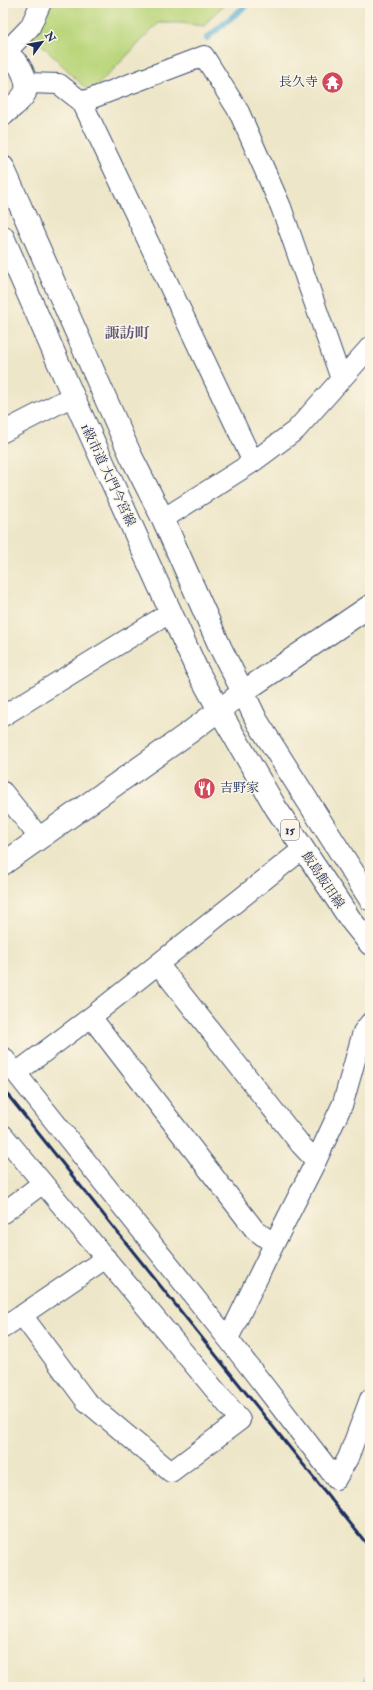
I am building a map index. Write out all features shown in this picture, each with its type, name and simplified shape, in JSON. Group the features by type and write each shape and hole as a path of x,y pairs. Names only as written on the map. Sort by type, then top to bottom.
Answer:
{"street":[{"path":"3,115 18,103 26,92 26,83 23,73 15,62 3,56 30,27 41,3"},
{"path":"82,102 204,56 239,112 281,208 341,379"},
{"path":"26,83 59,84 82,102 253,462"},
{"path":"3,167 131,456 163,519 221,649 243,692"},
{"name":"1級市道 大門今宮線","path":"3,237 196,668 219,710"},
{"path":"163,519 253,462 296,430 370,347"},
{"path":"3,432 73,396"},
{"path":"3,864 39,837 190,732 243,692 370,606"},
{"path":"3,716 171,612"},
{"name":"15","path":"243,692 256,721 370,899"},
{"name":"飯島飯田線","path":"219,710 272,801 350,919 370,944"},
{"path":"3,792 39,837"},
{"path":"16,1073 91,1017 303,849"},
{"path":"158,964 301,1146 316,1161"},
{"path":"91,1017 255,1230 274,1244"},
{"path":"228,1339 343,1103 363,1032 370,1022"},
{"path":"3,1056 228,1339 336,1479 348,1458 370,1399"},
{"path":"3,1135 240,1420 171,1472 86,1401 22,1315"},
{"path":"3,1213 43,1183"},
{"path":"3,1328 106,1258"}],"green space":[{"path":"50,3 226,3 204,26 180,23 159,23 90,93 43,46 30,36"}],"waterway":[{"path":"207,38 249,3"},
{"path":"363,1687 370,1673"}],"railway":[{"path":"3,1089 370,1548"}],"place":[{"name":"長久寺","path":"333,82"},
{"name":"吉野家","path":"204,788"}],"district":[{"name":"諏訪町","path":"127,333"}]}
